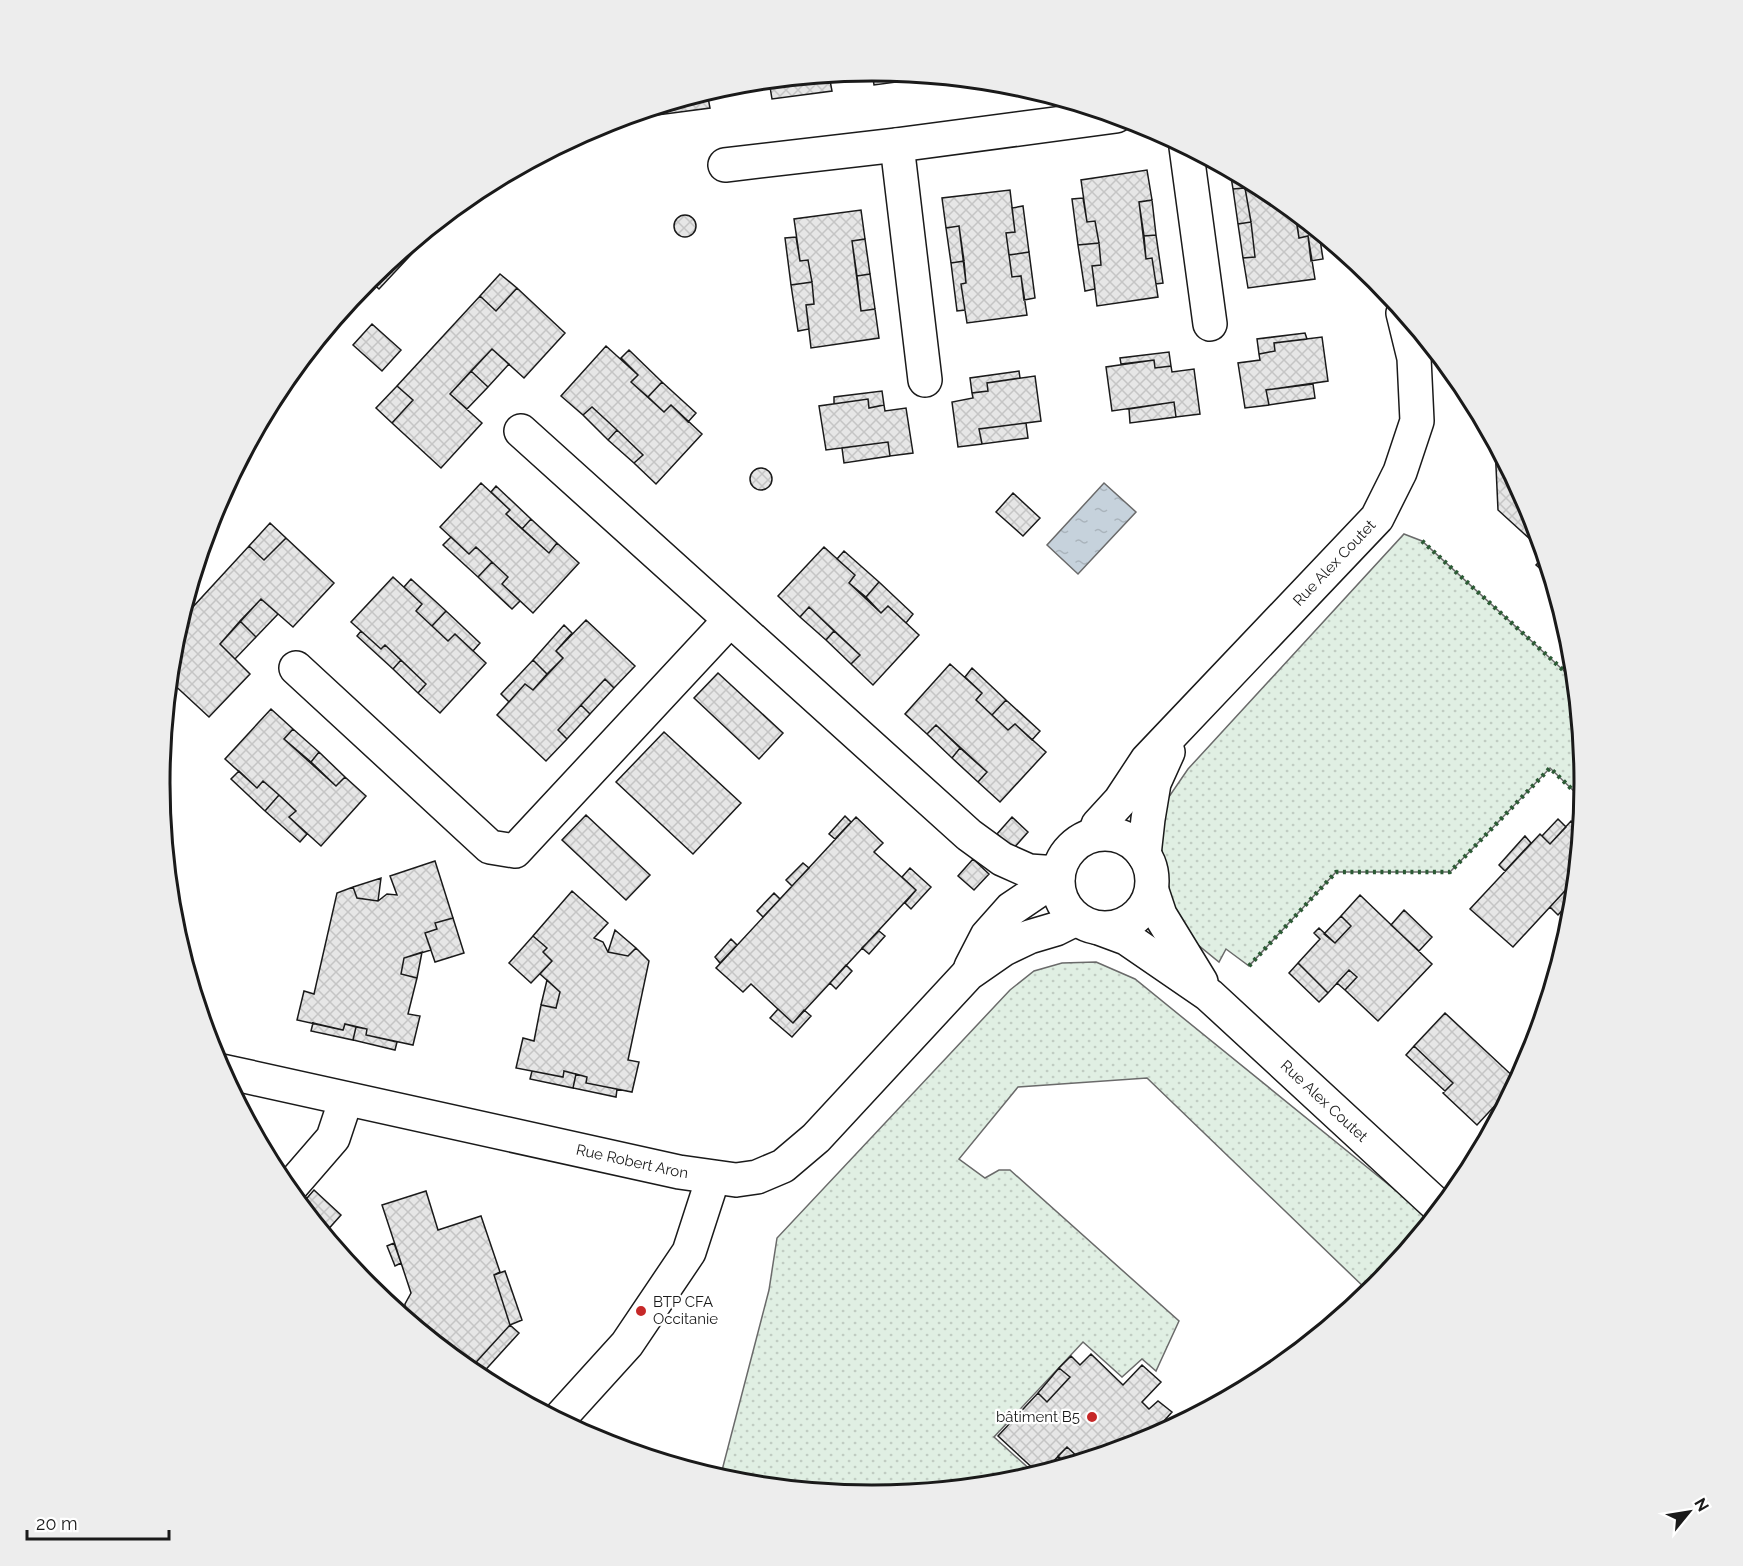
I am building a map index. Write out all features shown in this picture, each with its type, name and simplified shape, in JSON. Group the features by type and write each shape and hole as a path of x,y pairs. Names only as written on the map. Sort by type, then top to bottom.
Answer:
{"street":[{"path":"725,165 1098,118"},
{"path":"897,145 925,380"},
{"path":"1187,156 1210,324"},
{"name":"Rue Alex Coutet","path":"1095,834 1098,825 1120,801 1147,760 1377,518 1400,472 1417,421 1417,346"},
{"path":"521,431 969,835 1002,859 1029,872 1058,875"},
{"path":"296,668 490,848 515,851 730,620"},
{"name":"Rue Alex Coutet","path":"1144,855 1154,783 1177,731"},
{"path":"1095,834 1114,834 1131,841 1144,855 1150,866 1153,879 1152,891 1141,912 1122,926 1088,924 1061,901 1058,875 1065,855 1078,842 1095,834"},
{"name":"Rue Robert Aron","path":"968,974 987,936 1011,909 1058,875"},
{"name":"Rue Alex Coutet","path":"1152,891 1160,915 1209,995"},
{"name":"Rue Alex Coutet","path":"1088,924 1126,938 1209,995 1434,1202"},
{"name":"Rue Robert Aron","path":"233,1073 679,1172 736,1180 757,1177 783,1166 816,1138 968,974 1004,950 1029,937 1056,929 1088,924"},
{"path":"295,1182 333,1138 345,1099"},
{"path":"563,1414 627,1344 689,1252 713,1178"}],"green space":[{"path":"1404,534 1422,541 1564,671 1572,737 1574,791 1550,768 1450,872 1336,872 1249,966 1226,949 1219,962 1192,940 1169,897 1167,866 1156,843 1164,804 1188,769"},
{"path":"1096,962 1135,979 1425,1214 1399,1246 1362,1285 1147,1078 1018,1087 959,1159 985,1178 999,1170 1010,1170 1179,1321 1156,1371 1142,1359 1122,1377 1083,1342 994,1437 1028,1467 1008,1472 963,1479 872,1485 780,1479 722,1469 769,1290 777,1238 1010,990 1034,971 1062,963"}],"water":[{"path":"1104,483 1136,512 1078,574 1047,545"}],"building":[{"path":"873,81 896,82 874,85"},
{"path":"830,83 832,91 772,99 770,89"},
{"path":"709,100 710,108 655,115"},
{"path":"1147,170 1152,200 1139,202 1146,259 1152,258 1158,297 1097,306 1092,266 1101,265 1099,243 1095,221 1087,222 1081,180"},
{"path":"1232,181 1244,188 1233,189"},
{"path":"1233,189 1245,189 1251,222 1238,224"},
{"path":"1245,189 1297,224 1299,238 1308,236 1315,279 1248,288 1243,258 1255,257"},
{"path":"1010,190 1015,232 1006,233 1012,277 1021,276 1027,315 967,323 961,284 966,283 959,226 946,228 942,198"},
{"path":"1083,198 1087,222 1095,221 1099,243 1078,245 1072,199"},
{"path":"1152,200 1156,235 1144,236 1139,202"},
{"path":"1023,206 1029,252 1009,255 1006,233 1015,232 1012,208"},
{"path":"861,210 865,239 852,241 861,311 875,309 879,338 811,348 806,305 814,304 812,282 808,260 800,261 794,219"},
{"path":"685,215 695,222 696,226 689,236 685,237 675,230 674,226 681,216"},
{"path":"1251,222 1255,257 1243,258 1238,224"},
{"path":"1297,225 1321,244 1323,259 1311,261 1308,236 1299,238"},
{"path":"959,226 964,261 951,263 946,228"},
{"path":"1156,235 1163,283 1156,284 1152,258 1146,259 1144,236"},
{"path":"796,237 800,261 808,260 812,282 791,285 785,238"},
{"path":"865,239 870,274 857,276 852,241"},
{"path":"1099,243 1101,265 1092,266 1095,289 1085,291 1078,245"},
{"path":"417,248 379,289 376,286"},
{"path":"1029,252 1035,298 1024,300 1021,276 1012,277 1009,255"},
{"path":"964,261 966,283 961,284 965,310 957,311 951,263"},
{"path":"500,274 517,288 496,311 480,296"},
{"path":"870,274 875,309 861,311 857,276"},
{"path":"812,282 814,304 806,305 809,329 798,331 791,285"},
{"path":"517,288 565,333 524,378 492,349 450,394 482,423 441,468 392,423 413,400 397,386 480,296 496,311"},
{"path":"372,324 401,350 382,371 353,345"},
{"path":"1305,333 1307,339 1274,343 1275,351 1259,354 1257,339"},
{"path":"1322,337 1328,381 1266,390 1269,405 1245,408 1238,363 1260,360 1259,354 1275,351 1274,343"},
{"path":"606,346 638,375 631,382 664,412 671,405 702,434 656,484 634,463 643,455 617,430 592,407 583,415 561,396"},
{"path":"492,349 509,364 488,387 471,371"},
{"path":"629,350 662,382 648,397 631,382 638,375 621,358"},
{"path":"1169,352 1171,366 1155,368 1154,360 1121,364 1120,358"},
{"path":"1154,360 1155,368 1171,366 1172,372 1194,369 1200,414 1176,417 1174,402 1112,411 1106,367"},
{"path":"471,371 488,387 467,409 450,394"},
{"path":"1019,371 1020,378 987,383 988,391 972,393 970,378"},
{"path":"1035,376 1041,421 979,429 982,444 958,447 952,402 973,398 972,393 988,391 987,383"},
{"path":"662,382 696,413 688,422 671,405 664,412 648,397"},
{"path":"1313,384 1315,398 1269,405 1266,390"},
{"path":"397,386 413,400 392,423 376,408"},
{"path":"882,391 884,405 869,408 868,399 834,404 834,397"},
{"path":"868,399 869,408 884,405 885,411 906,408 913,453 890,456 888,442 826,450 819,406"},
{"path":"1174,402 1176,417 1130,423 1129,409"},
{"path":"592,407 617,430 608,440 583,415"},
{"path":"1026,423 1028,438 982,444 979,429"},
{"path":"617,430 643,455 634,463 608,440"},
{"path":"888,442 890,456 844,463 842,448"},
{"path":"1496,463 1529,538 1498,510"},
{"path":"761,468 771,475 772,479 765,489 761,490 751,483 750,479 757,469"},
{"path":"481,483 510,510 506,514 549,553 557,543 579,563 533,613 502,584 508,577 476,547 469,554 440,527"},
{"path":"496,486 531,519 522,529 506,514 510,510 491,492"},
{"path":"1013,493 1040,518 1023,536 996,512"},
{"path":"531,519 557,543 549,553 522,529"},
{"path":"270,523 286,538 264,560 249,546"},
{"path":"451,537 469,554 476,547 492,562 478,577 443,545"},
{"path":"286,538 334,583 293,627 261,599 220,644 250,674 209,717 177,687 191,609 249,546 264,560"},
{"path":"824,547 855,575 849,583 881,613 888,606 919,635 873,685 851,664 860,655 809,607 800,617 778,596"},
{"path":"844,551 879,582 866,597 849,583 855,575 837,559"},
{"path":"492,562 508,577 502,584 520,601 512,609 478,577"},
{"path":"393,577 422,604 416,611 448,641 455,634 486,663 440,713 418,693 426,684 385,645 381,649 351,622"},
{"path":"411,579 446,611 432,626 416,611 422,604 404,587"},
{"path":"879,582 913,614 906,623 888,606 881,613 866,597"},
{"path":"261,599 278,614 256,637 240,621"},
{"path":"809,607 834,631 826,640 800,617"},
{"path":"446,611 480,643 473,651 455,634 448,641 432,626"},
{"path":"586,620 635,666 614,688 605,679 558,730 567,739 546,761 497,715 525,684 533,690 563,658 556,651"},
{"path":"240,621 256,637 235,659 220,644"},
{"path":"564,625 572,633 556,651 563,658 547,674 533,660"},
{"path":"361,631 381,649 385,645 401,660 393,669 357,636"},
{"path":"834,631 860,655 851,664 826,640"},
{"path":"401,660 426,684 418,693 393,669"},
{"path":"533,660 547,674 533,690 525,684 509,702 501,694"},
{"path":"950,664 982,693 976,700 1008,730 1015,724 1046,752 1000,802 978,782 987,772 936,725 927,734 905,714"},
{"path":"972,668 1006,700 992,715 976,700 982,693 965,677"},
{"path":"718,673 783,733 759,759 694,698"},
{"path":"605,679 614,688 590,714 581,705"},
{"path":"1006,700 1040,731 1032,740 1015,724 1008,730 992,715"},
{"path":"581,705 590,714 567,739 558,730"},
{"path":"271,709 293,729 284,739 336,786 345,777 366,796 321,846 289,817 296,811 279,795 263,781 257,788 225,759"},
{"path":"936,725 960,748 952,758 927,734"},
{"path":"293,729 319,752 311,762 284,739"},
{"path":"664,732 741,803 693,854 616,782"},
{"path":"960,748 987,772 978,782 952,758"},
{"path":"319,752 345,777 336,786 311,762"},
{"path":"239,771 257,788 263,781 279,795 265,811 231,779"},
{"path":"279,795 296,811 289,817 307,834 300,842 265,811"},
{"path":"586,815 650,875 626,900 562,840"},
{"path":"845,816 851,822 835,839 829,834"},
{"path":"856,817 883,843 874,852 916,890 793,1023 751,984 743,992 716,968"},
{"path":"1012,817 1028,832 1013,849 997,834"},
{"path":"1558,819 1566,827 1550,844 1542,836"},
{"path":"1571,821 1564,891 1513,947 1470,909 1540,834 1550,844"},
{"path":"1525,836 1531,843 1505,871 1499,865"},
{"path":"973,859 989,874 974,890 958,876"},
{"path":"435,861 453,918 435,923 437,929 425,933 431,950 404,958 401,974 417,978 408,1014 420,1016 413,1045 366,1035 367,1029 345,1024 343,1030 297,1020 304,991 314,994 337,893 353,887 357,898 378,901 387,894 397,895 390,876"},
{"path":"803,863 809,868 792,886 786,880"},
{"path":"910,868 931,887 911,909 905,903 916,890 902,877"},
{"path":"381,878 378,901 357,898 353,887"},
{"path":"572,891 608,923 594,938 603,942 608,952 628,956 636,948 649,961 628,1060 639,1062 632,1092 586,1083 587,1077 564,1071 563,1077 516,1068 523,1038 534,1041 541,1005 556,1008 560,992 540,974 552,961 543,952 547,948 533,936"},
{"path":"1564,891 1561,911 1558,915 1550,907"},
{"path":"774,893 780,899 763,917 757,911"},
{"path":"1360,895 1432,964 1378,1021 1345,990 1357,977 1349,970 1328,993 1298,963 1320,939 1314,933 1319,928 1335,943 1351,926 1341,916"},
{"path":"1404,910 1432,937 1419,951 1391,925"},
{"path":"1341,916 1351,926 1335,943 1324,934"},
{"path":"453,918 464,953 435,962 425,933 437,929 435,923"},
{"path":"615,930 636,948 628,956 608,952"},
{"path":"879,931 885,936 869,954 862,948"},
{"path":"533,936 547,948 543,952 552,961 531,983 509,963"},
{"path":"731,939 737,945 720,963 715,957"},
{"path":"422,952 417,978 401,974 404,958"},
{"path":"1298,963 1328,993 1319,1002 1289,973"},
{"path":"846,965 852,971 836,989 830,983"},
{"path":"1349,970 1357,977 1345,990 1337,983"},
{"path":"547,980 560,992 556,1008 541,1005"},
{"path":"778,1009 793,1023 804,1010 811,1016 792,1037 770,1018"},
{"path":"1445,1013 1510,1074 1493,1107 1477,1125 1443,1093 1453,1083 1414,1046"},
{"path":"313,1023 343,1030 345,1024 356,1027 353,1040 311,1031"},
{"path":"356,1027 367,1029 366,1035 397,1042 395,1050 353,1040"},
{"path":"1414,1046 1453,1083 1445,1091 1406,1055"},
{"path":"532,1071 563,1077 564,1071 576,1074 573,1088 530,1079"},
{"path":"576,1074 587,1077 586,1083 617,1089 616,1097 573,1088"},
{"path":"314,1190 341,1215 329,1228 307,1199"},
{"path":"426,1191 438,1230 481,1216 500,1272 494,1275 510,1325 475,1363 405,1307 411,1293 382,1205"},
{"path":"394,1243 401,1263 395,1266 387,1246"},
{"path":"505,1271 522,1320 510,1325 494,1275"},
{"path":"510,1325 519,1333 486,1370 475,1363"},
{"name":"bâtiment B5","path":"1091,1354 1123,1385 1142,1365 1161,1382 1142,1402 1149,1409 1158,1401 1172,1412 1164,1421 1140,1432 1075,1454 1067,1447 1054,1461 1031,1466 998,1436 1038,1393 1047,1402 1070,1377 1059,1368 1071,1356 1080,1365"},
{"path":"1059,1368 1070,1377 1047,1402 1038,1393"},
{"path":"1067,1447 1075,1454 1061,1459 1058,1456"}],"hedge":[{"path":"1422,541 1564,671"},
{"path":"1249,966 1336,872 1450,872 1550,768 1574,791"}],"place":[{"name":"BTP CFA Occitanie","path":"641,1311"},
{"name":"bâtiment B5","path":"1092,1417"}]}
